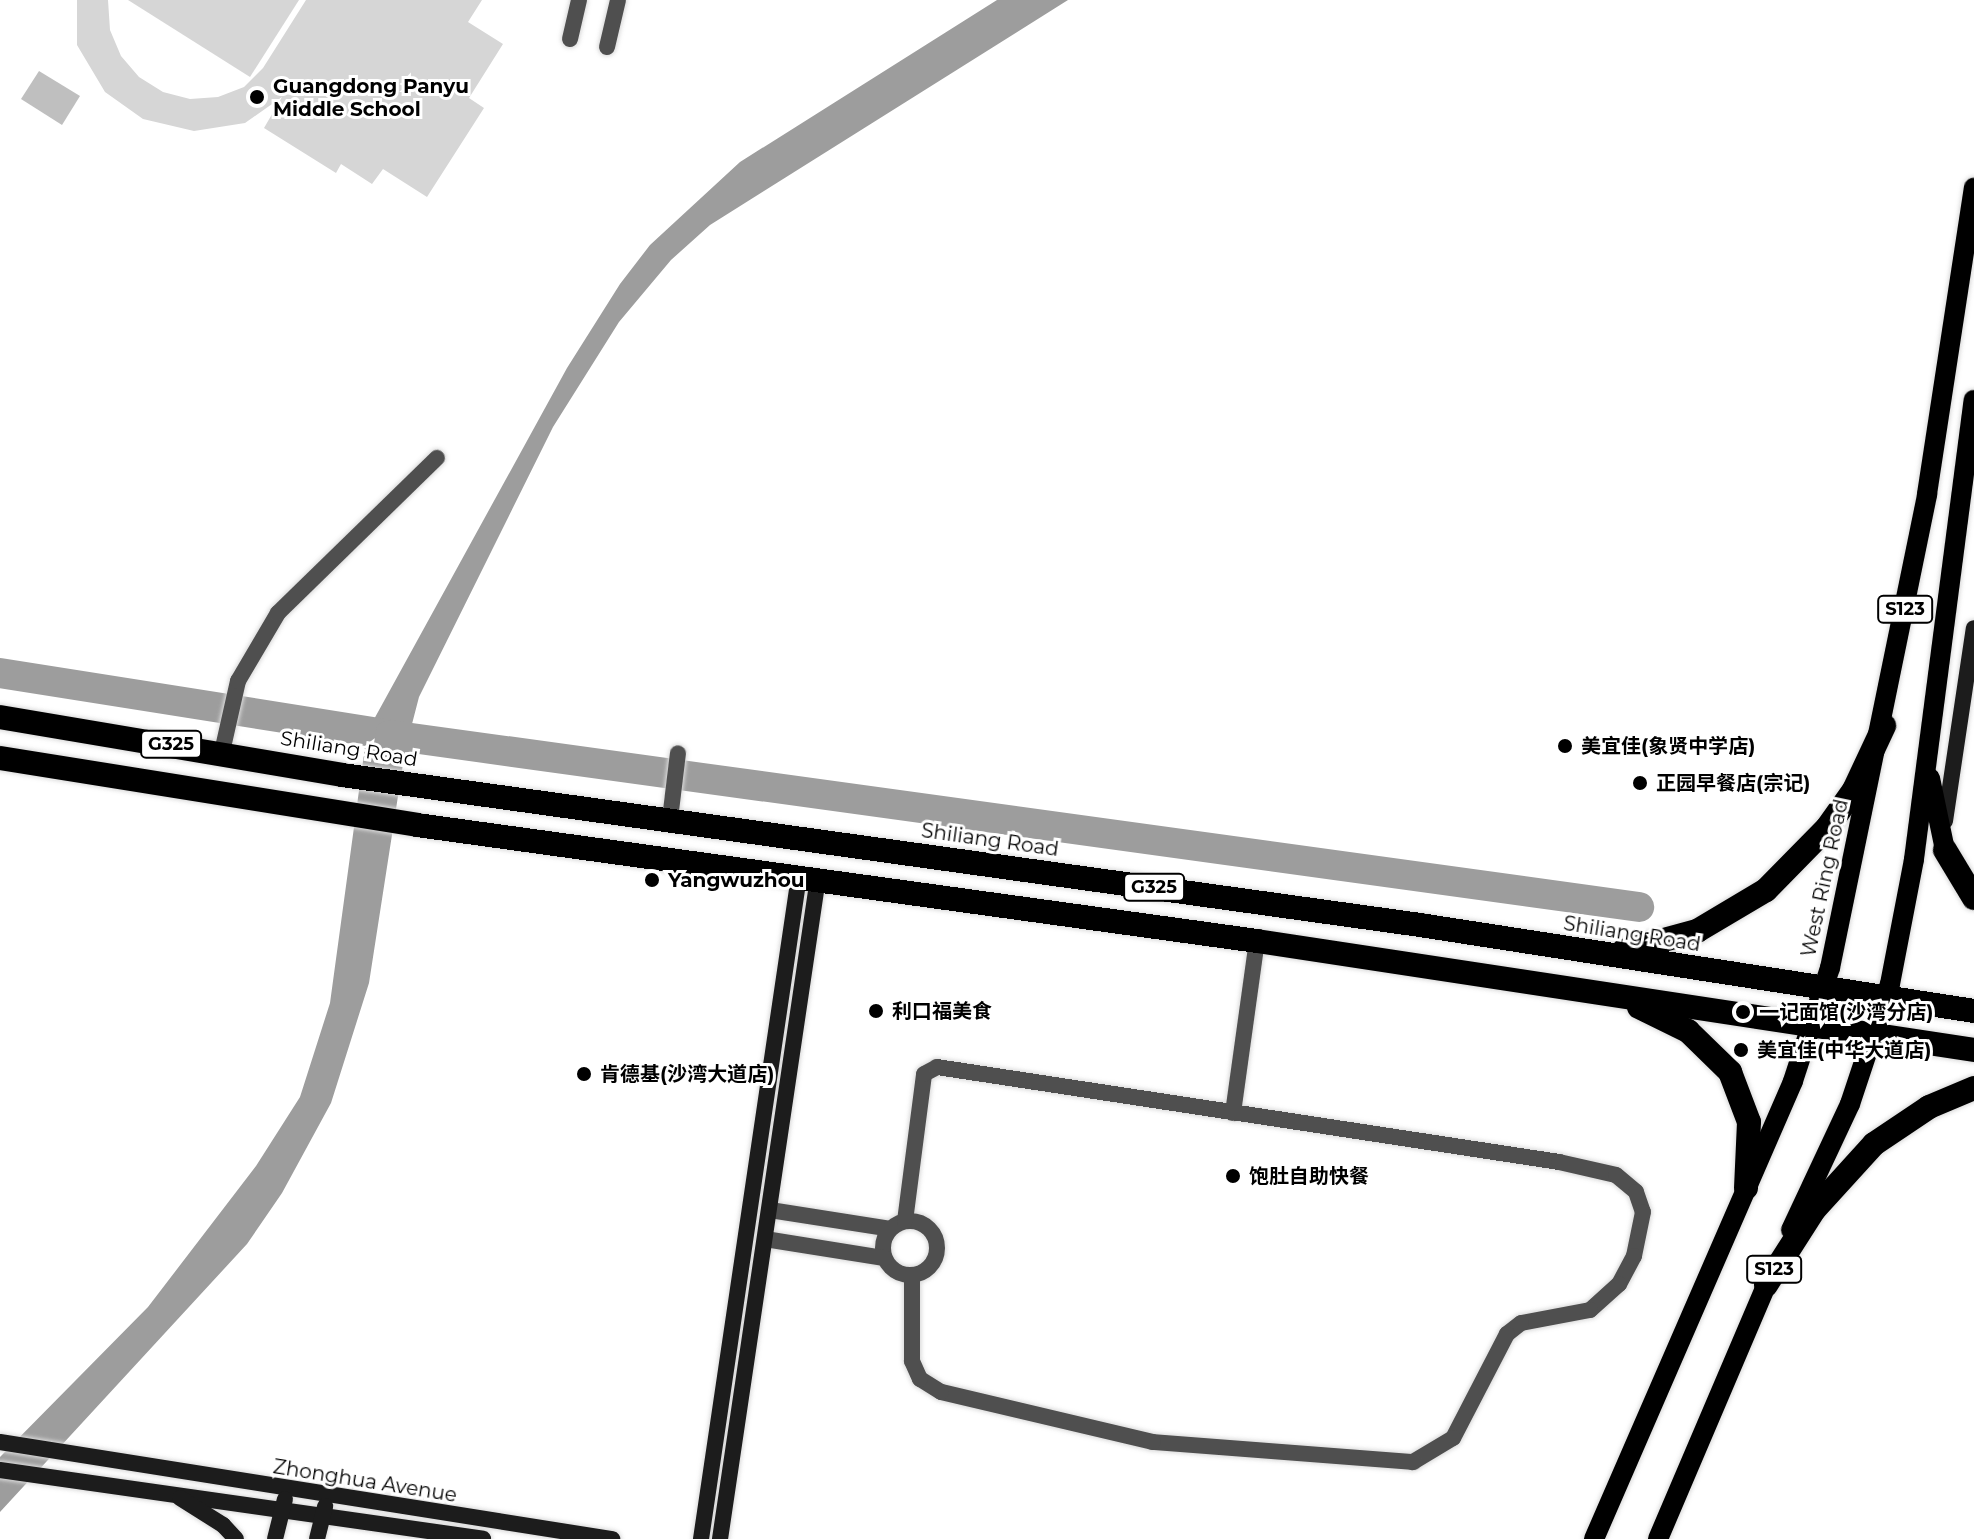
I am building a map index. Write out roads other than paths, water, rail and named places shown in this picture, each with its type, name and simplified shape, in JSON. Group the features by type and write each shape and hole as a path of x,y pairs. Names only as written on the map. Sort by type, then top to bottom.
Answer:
{"highway":[{"name":"Shiliang Road","path":"0,717 225,744 342,775 671,811 1974,1011"},
{"path":"1573,988 1588,952 1634,950 1697,931 1737,912 1766,890 1827,828 1854,790 1884,726"},
{"name":"G325","path":"0,758 417,825 1257,941 1974,1050"},
{"path":"1945,850 1974,898"},
{"path":"1612,994 1688,1031 1730,1072 1749,1122 1746,1188"},
{"path":"1766,1285 1814,1210 1874,1144 1929,1107 1974,1088"}],"main road":[{"name":"West Ring Road","path":"1594,1539 1793,1081 1824,988 1884,726 1927,494 1974,188"},
{"name":"S123","path":"1658,1539 1766,1285 1850,1104 1885,997 1914,859 1974,400"},
{"path":"1926,754 1945,850"}],"street":[{"path":"570,39 579,0"},
{"path":"607,47 618,0"},
{"path":"225,744 238,681 278,613 437,458"},
{"path":"1945,850 1945,803 1974,628"},
{"path":"671,811 678,753"},
{"path":"720,1539 770,1210 809,877"},
{"path":"701,1539 809,877"},
{"path":"1233,1113 1257,941"},
{"path":"770,1210 898,1225 931,1231 937,1248 931,1265 912,1275 893,1270 884,1258 883,1242 898,1225 928,1068 1233,1113 1616,1175 1636,1192 1643,1212 1640,1238 1619,1284 1590,1310 1521,1323 1507,1334 1453,1438 1413,1462 1153,1442 941,1392 920,1379 912,1361 912,1275"},
{"path":"765,1239 884,1258"},
{"name":"Zhonghua Avenue","path":"0,1442 612,1539"},
{"name":"Zhonghua Avenue","path":"0,1470 81,1479 483,1539"},
{"path":"275,1539 288,1490"},
{"path":"168,1492 208,1513 236,1539"},
{"path":"317,1539 327,1496"},
{"path":"391,1539 421,1530"}],"waterway":[{"path":"0,673 390,735 1639,907"}],"place":[{"name":"Guangdong Panyu Middle School","path":"257,97"},
{"name":"美宜佳(象贤中学店)","path":"1565,746"},
{"name":"正园早餐店(宗记)","path":"1640,783"},
{"name":"Yangwuzhou","path":"652,880"},
{"name":"利口福美食","path":"876,1011"},
{"name":"一记面馆(沙湾分店)","path":"1743,1012"},
{"name":"美宜佳(中华大道店)","path":"1741,1050"},
{"name":"肯德基(沙湾大道店)","path":"584,1074"},
{"name":"饱肚自助快餐","path":"1233,1176"}]}
